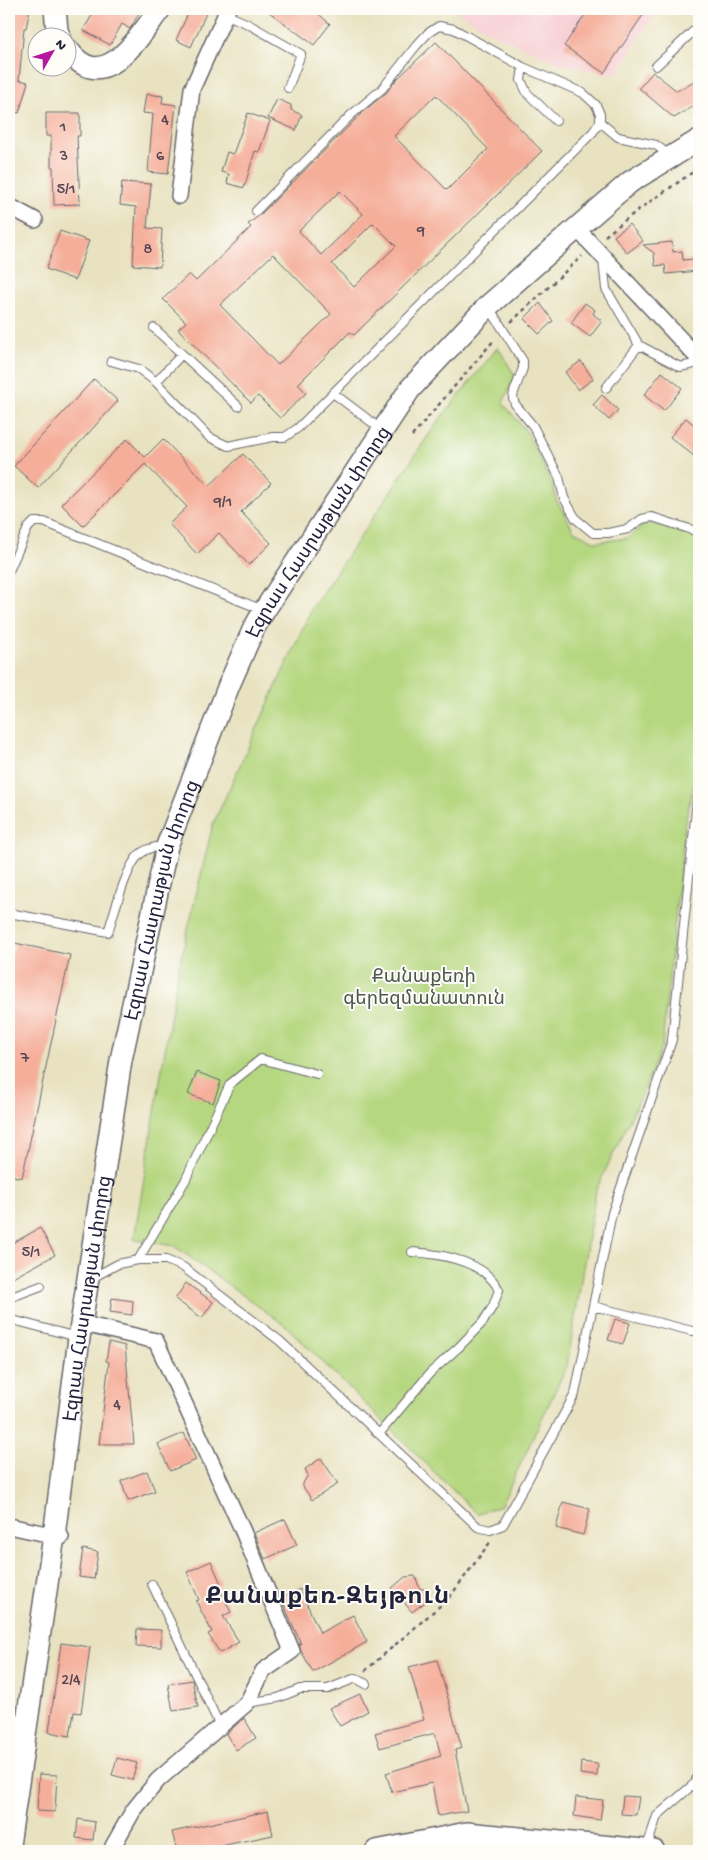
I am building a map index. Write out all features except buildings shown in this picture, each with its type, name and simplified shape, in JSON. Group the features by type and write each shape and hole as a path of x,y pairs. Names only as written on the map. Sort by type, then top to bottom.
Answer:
{"street":[{"path":"55,9 57,28"},
{"path":"78,62 88,67 99,67 115,62 127,53 160,9"},
{"path":"179,196 192,89 227,12"},
{"name":"Էզրաս Հասրաթյան փողոց","path":"385,432 415,392 498,320 592,245 636,188 699,140"},
{"name":"Էզրաս Հասրաթյան փողոց","path":"9,1845 21,1742 58,1536 121,1060 169,846 267,612 385,432 410,389 488,306 630,182 699,148"},
{"path":"9,206 35,220"},
{"path":"592,245 699,361"},
{"name":"Էզրաս Հասրաթյան փողոց","path":"84,1334 124,1081 169,846"},
{"path":"84,1334 156,1340 242,1529 292,1651 263,1671 247,1703 158,1780 133,1811 112,1851"},
{"path":"9,1526 58,1536"},
{"name":"Էզրաս Հասրաթյան փողոց","path":"18,1851 21,1742"},
{"path":"376,1851 466,1842 650,1851"}],"lane":[{"path":"227,12 301,54 288,88"},
{"path":"111,361 140,369 156,382 209,436 228,446 285,436 298,428 593,132 600,122 600,114 596,105 583,93 523,67 454,29 439,26 416,46 382,89 351,115 256,210"},
{"path":"656,66 699,26"},
{"path":"523,67 521,80 527,93 556,122"},
{"path":"600,122 618,137 656,145 674,160"},
{"path":"592,245 606,289 638,345 680,367 699,361"},
{"path":"498,320 524,365 514,392 515,404 533,426 559,477 564,498 576,520 593,533 608,533 628,529 642,519 652,517 699,532"},
{"path":"154,328 238,406"},
{"path":"606,388 638,345"},
{"path":"156,382 182,354"},
{"path":"333,393 385,432"},
{"path":"9,571 28,528 34,522 44,522 267,612"},
{"path":"94,1277 118,1264 138,1260 166,1260 183,1267 280,1340 478,1527 490,1530 503,1524 574,1394 612,1213 672,1040 699,794"},
{"path":"9,914 108,932 128,873 138,856 152,847 169,846"},
{"path":"138,1260 185,1181 230,1084 261,1058 317,1074"},
{"path":"379,1434 430,1373 483,1322 493,1306 499,1290 489,1276 464,1261 434,1253 412,1252"},
{"path":"9,1298 41,1286"},
{"path":"593,1306 692,1331 699,1331"},
{"path":"9,1319 84,1334"},
{"path":"152,1584 220,1726"},
{"path":"247,1703 278,1698 300,1689 328,1689 356,1678 366,1684"},
{"path":"650,1851 658,1816 695,1783 699,1772"}],"path":[{"path":"412,436 498,320 642,207 699,168"},
{"path":"356,1678 449,1598 503,1524"}],"shaded area":[{"path":"453,9 658,9 615,75 561,64 489,32"}],"green space":[{"name":"Քանաքեռի գերեզմանատուն","path":"498,347 515,376 503,403 526,431 551,481 557,501 574,531 596,542 628,538 648,522 699,539 699,761 685,822 662,1046 644,1090 596,1190 567,1366 501,1505 477,1514 286,1326 174,1246 134,1239 178,971 213,824 312,608 436,424"}],"district":[{"name":"Քանաքեռ-Զեյթուն","path":"328,1595"}]}
